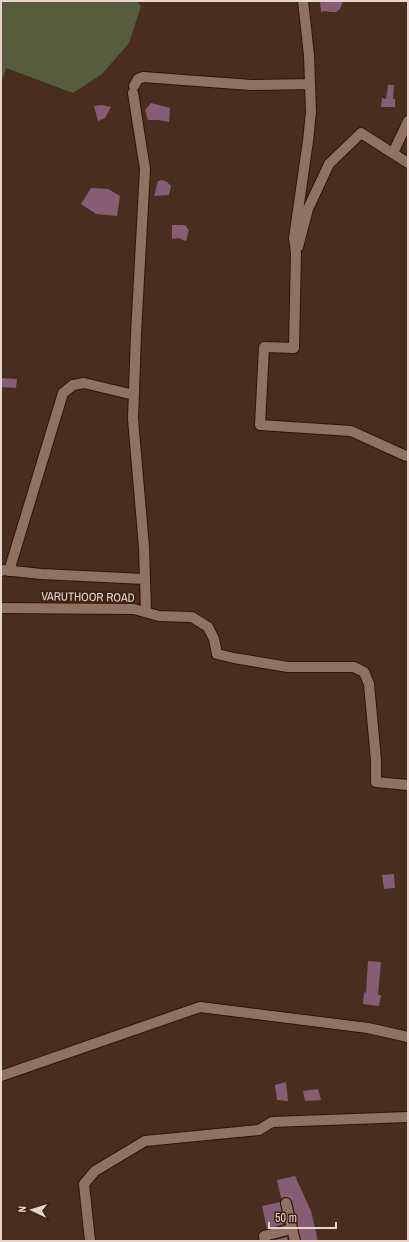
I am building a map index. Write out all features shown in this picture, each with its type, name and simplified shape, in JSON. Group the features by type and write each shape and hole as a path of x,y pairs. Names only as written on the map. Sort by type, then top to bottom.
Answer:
{"street":[{"path":"303,1 307,39 311,112 294,238 296,253 294,348 264,347 260,425 351,431 406,456 408,455"},
{"path":"146,612 144,547 133,419 145,169 133,90 138,79 143,77 251,85 310,84"},
{"path":"393,153 408,121"},
{"path":"296,253 308,209 329,164 361,133 408,162"},
{"path":"134,395 84,383 73,385 63,393 5,571 144,579"},
{"name":"VARUTHOOR ROAD","path":"1,608 134,609 159,616 192,616 208,627 214,639 217,654 288,667 354,667 364,672 369,684 376,760 376,782 408,785"},
{"path":"1,1076 200,1007 368,1028 408,1037"},
{"path":"90,1241 84,1184 95,1171 145,1141 259,1130 272,1122 408,1117"},
{"path":"286,1203 295,1241"},
{"path":"265,1241 264,1236 292,1229"}],"green space":[{"path":"1,1 136,1 141,6 129,43 102,74 73,93 6,68 1,83"}],"building":[{"path":"320,1 343,1 340,9 336,12 321,12"},
{"path":"388,85 394,85 393,99 395,99 395,107 381,107 382,98 386,99"},
{"path":"151,103 170,108 169,122 148,120 145,110"},
{"path":"102,105 111,107 105,118 98,121 94,106"},
{"path":"162,180 171,186 169,195 154,196 158,181"},
{"path":"91,188 108,189 120,196 117,216 96,214 81,204"},
{"path":"172,225 185,225 189,230 186,241 178,238 172,239"},
{"path":"1,378 17,379 16,388 1,387"},
{"path":"394,874 395,888 384,889 382,875"},
{"path":"368,961 381,962 378,995 381,995 379,1006 363,1004 364,992 366,993"},
{"path":"286,1082 288,1101 277,1100 275,1085"},
{"path":"318,1089 321,1100 305,1101 303,1091"},
{"path":"295,1176 311,1211 318,1241 301,1241 292,1201 287,1197 281,1198 277,1180"},
{"path":"280,1202 284,1224 267,1229 262,1206"},
{"path":"287,1237 288,1241 271,1241"}]}
